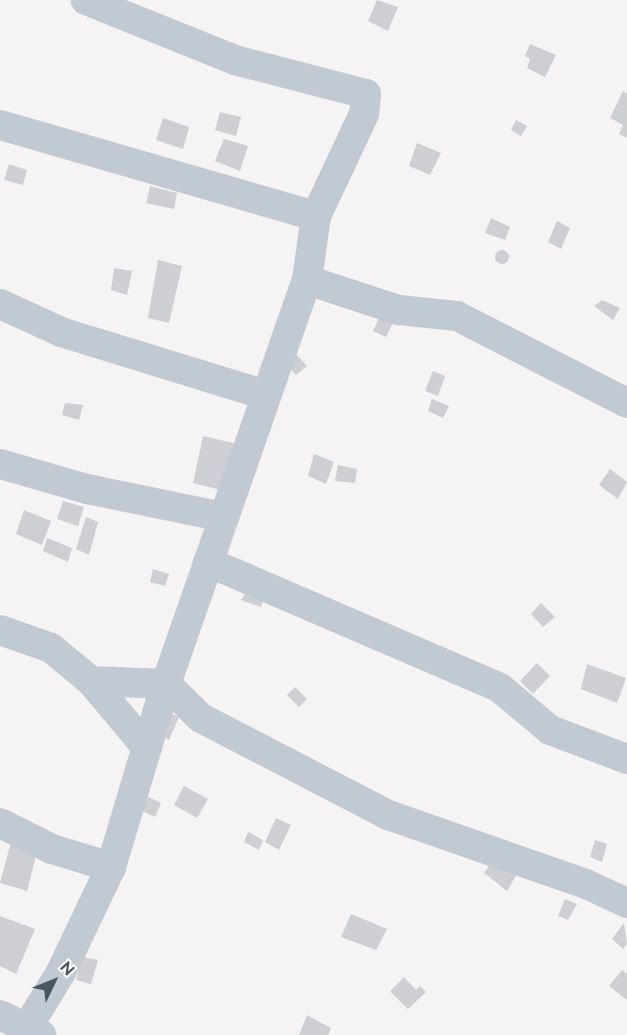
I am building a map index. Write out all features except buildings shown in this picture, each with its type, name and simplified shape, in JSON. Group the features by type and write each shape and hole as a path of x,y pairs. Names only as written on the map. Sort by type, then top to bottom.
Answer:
{"street":[{"path":"0,1015 34,1032 111,867 166,684 307,280 316,216 364,114 366,94 236,60 86,0"},
{"path":"0,125 316,216"},
{"path":"307,280 399,310 457,315 627,403"},
{"path":"0,304 61,332 266,395"},
{"path":"0,464 87,489 224,517"},
{"path":"208,562 500,688 550,730 627,759"},
{"path":"0,630 51,648 91,681 147,747"},
{"path":"91,681 166,684 201,718 388,815 585,884 627,903"},
{"path":"0,823 52,849 111,867"}]}
